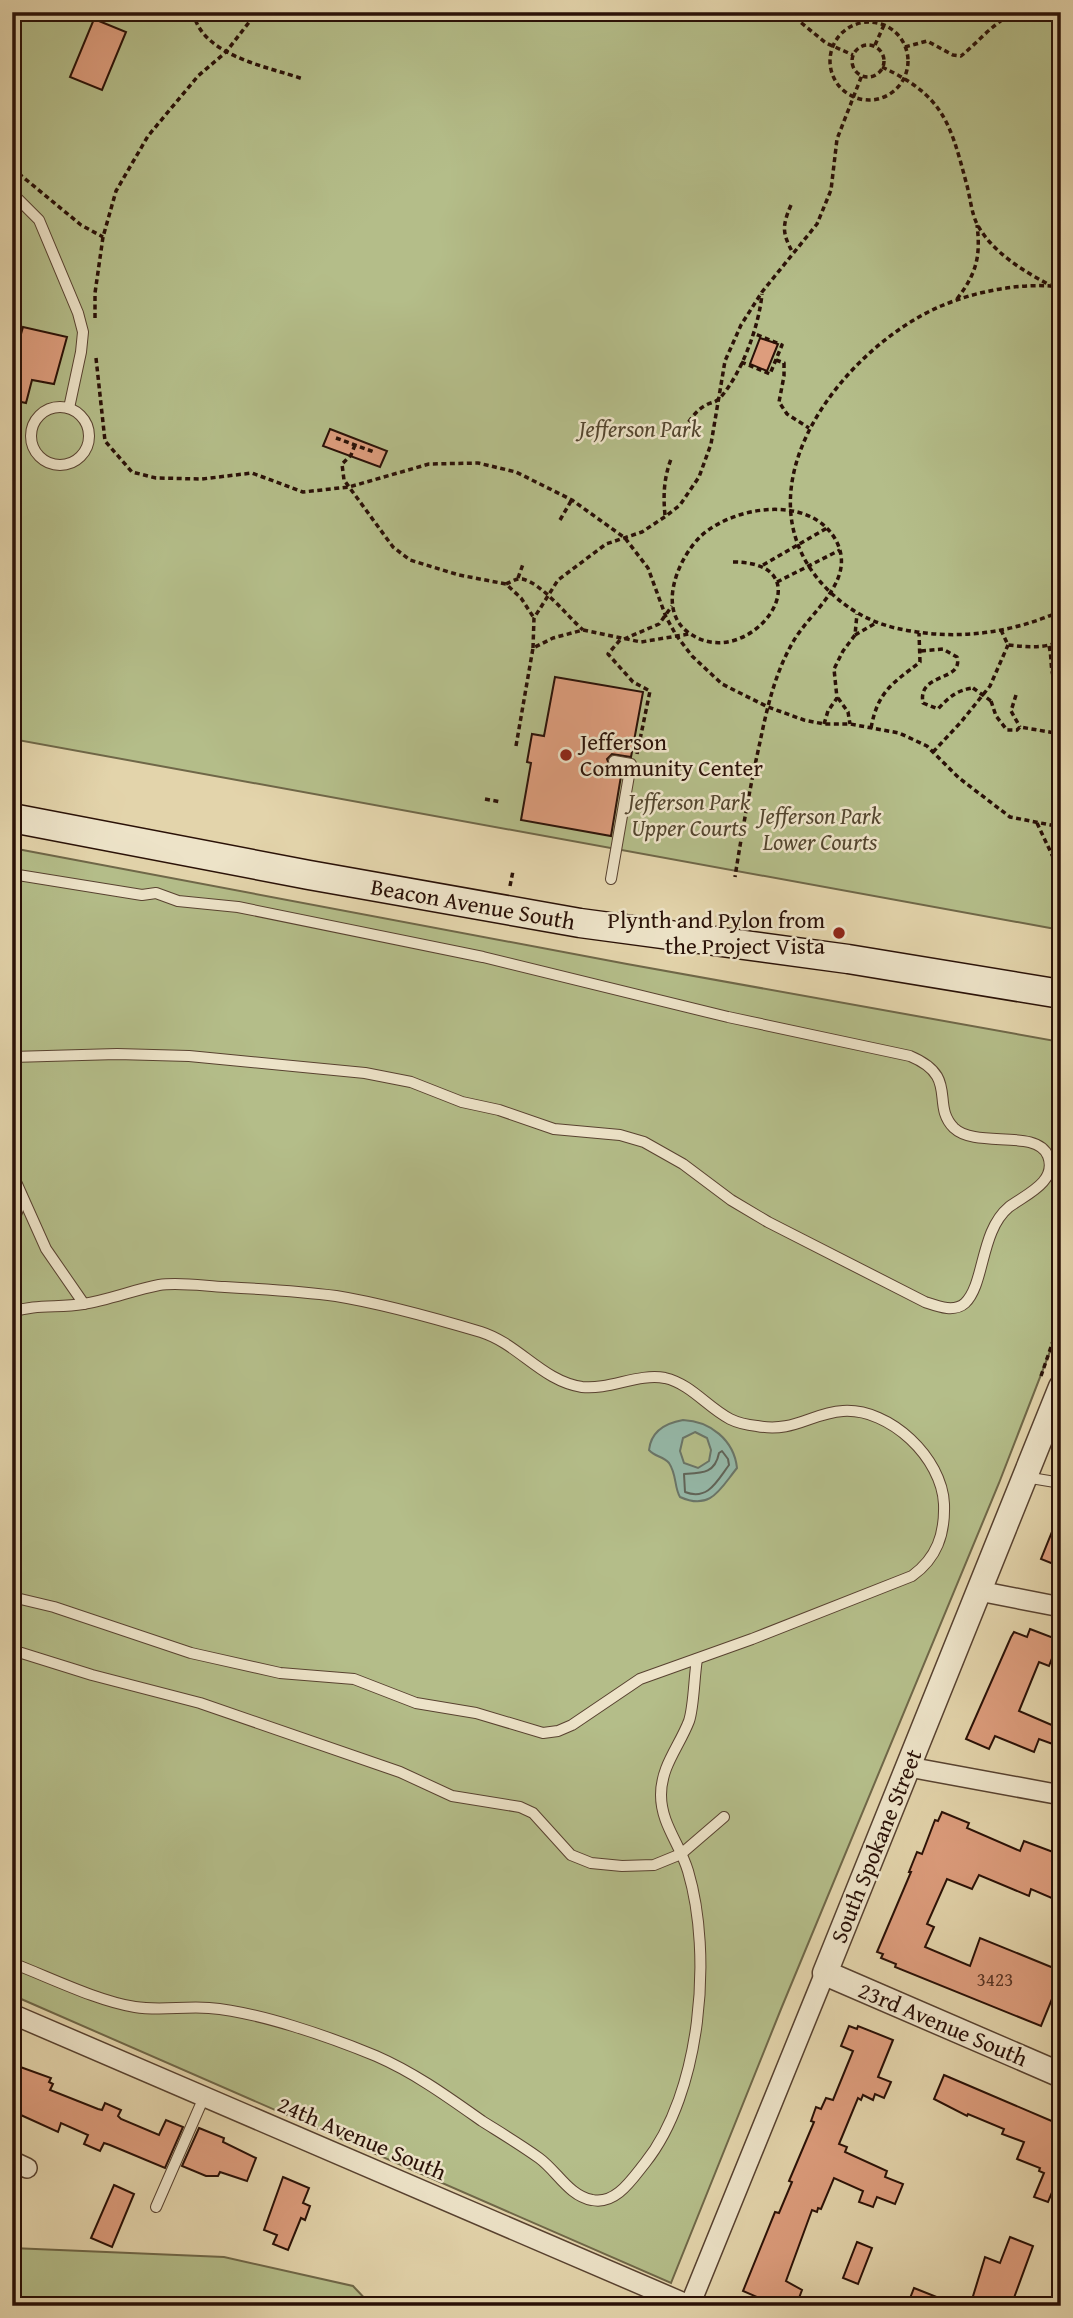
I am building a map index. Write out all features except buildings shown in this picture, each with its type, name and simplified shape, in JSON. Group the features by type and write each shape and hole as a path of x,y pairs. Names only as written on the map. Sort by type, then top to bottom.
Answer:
{"main road":[{"name":"Beacon Avenue South","path":"12,818 580,923 848,959 1061,994"}],"street":[{"name":"South Spokane Street","path":"691,2305 1061,1387"},
{"path":"979,1591 1061,1607"},
{"path":"909,1767 1061,1795"},
{"name":"23rd Avenue South","path":"825,1973 1061,2075"},
{"name":"24th Avenue South","path":"12,2014 691,2305"}],"lane":[{"path":"12,193 39,220 78,313 83,332 69,408"},
{"path":"50,408 69,408 84,420 88,429 86,448 73,462 54,465 37,455 31,438 31,428 35,420 50,408"},
{"path":"611,879 631,764 614,761"},
{"path":"12,874 142,895 156,893 178,901 206,902 265,912 483,957 727,1017 910,1056 930,1065 936,1072 947,1117 959,1132 980,1139 1028,1142 1041,1147 1047,1153 1049,1162 1042,1184 1008,1208 995,1225 973,1291 965,1303 958,1307 943,1308 925,1302 768,1222 732,1200 683,1164 644,1142 620,1135 554,1129 499,1110 462,1102 411,1082 365,1073 189,1056 117,1054 12,1057"},
{"path":"12,1173 46,1249 84,1304"},
{"path":"12,1226 22,1198"},
{"path":"12,1312 26,1307 84,1304 161,1285 290,1291 384,1305 500,1339 547,1373 581,1387 663,1378 688,1388 730,1419 776,1429 841,1411 875,1417 912,1440 923,1452 936,1473 943,1497 942,1536 935,1552 912,1576 640,1679 572,1725 543,1733 476,1713 416,1703 354,1679 279,1673 191,1653 54,1607 12,1597"},
{"path":"1025,1476 1061,1483"},
{"path":"12,1650 92,1675 200,1703 400,1772 452,1796 520,1807 533,1812 571,1855 591,1863 654,1865 681,1854 724,1817"},
{"path":"12,1963 123,2004 166,2010 207,2008 264,2018 376,2056 458,2102 540,2159 580,2196 599,2201 617,2194 653,2154 670,2123 691,2056 698,2021 698,1936 693,1893 687,1869 664,1819 661,1779 689,1720 696,1659"},
{"path":"156,2207 204,2097"}],"path":[{"path":"193,12 201,33 226,52 303,79"},
{"path":"95,321 95,293 103,237 116,191 148,136 190,85 226,52 257,12"},
{"path":"788,12 833,45 854,55"},
{"path":"905,47 927,41 953,55 961,56 991,29 1021,12"},
{"path":"872,22 884,25 893,30 905,47 908,58 904,78 888,95 864,100 842,90 835,80 830,57 833,45 839,35 849,27 872,22"},
{"path":"874,46 884,25"},
{"path":"864,46 874,46 884,58 882,68 875,75 862,75 853,66 854,55 864,46"},
{"path":"882,68 904,78 928,94 944,116 960,161 977,223 980,249 965,288 955,301"},
{"path":"516,746 533,648 534,618 558,580 606,544 642,532 666,516 680,505 699,477 711,444 725,361 741,324 762,292 817,224 831,190 837,139 862,75"},
{"path":"12,168 81,225 103,237"},
{"path":"791,205 784,221 784,237 793,253"},
{"path":"977,223 1012,263 1052,286"},
{"path":"1061,287 1009,289 955,301 905,326 873,349 820,408 809,428 794,469 792,511 799,545 819,580 857,613 876,623 919,633 949,635 1023,626 1061,611"},
{"path":"684,429 692,415 706,405 717,402 732,383 760,318 762,292"},
{"path":"741,362 770,374 776,360 782,345 753,333"},
{"path":"96,349 106,441 132,472 156,478 202,479 252,473 303,492 349,487 429,464 478,463 516,472 572,500 625,538 641,555 648,568 666,617 676,635 692,656 722,684 768,707 824,724 850,724 899,733 927,746 959,778 1010,817 1061,827"},
{"path":"776,360 784,363 785,376 779,402 787,414 809,428"},
{"path":"336,438 374,452"},
{"path":"355,445 351,456 342,464 344,481 393,547 410,560 459,575 506,584 521,598 534,618"},
{"path":"666,516 663,500 664,480 671,459"},
{"path":"560,520 572,500"},
{"path":"689,634 676,618 672,606 673,584 682,564 701,536 731,517 765,509 792,511 813,518 827,528 840,550 840,574 831,592 792,643 773,684 753,771 735,877"},
{"path":"763,565 827,528"},
{"path":"778,582 840,550"},
{"path":"533,648 553,638 583,630 641,642 689,634 709,642 725,642 745,637 760,627 773,609 777,601 778,582 763,565 733,562"},
{"path":"518,578 523,564"},
{"path":"506,584 518,578 524,579 547,594 583,630"},
{"path":"631,764 637,755 650,691 633,682 607,654 622,639 659,624 672,606"},
{"path":"855,635 857,613"},
{"path":"1051,615 1061,616"},
{"path":"850,724 848,712 837,698 834,669 855,635 876,623"},
{"path":"933,752 990,685 1008,645 1002,630"},
{"path":"870,728 875,706 888,687 920,662 919,633"},
{"path":"1008,645 1032,648 1061,641"},
{"path":"1049,646 1051,670 1056,685 1061,688"},
{"path":"921,651 943,649 957,657 959,664 956,670 925,687 921,693 923,703 938,709 950,696 964,689 974,688 991,701 996,716 1007,730 1017,730 1020,727 1059,734"},
{"path":"1016,695 1011,711 1020,727"},
{"path":"824,724 828,711 837,698"},
{"path":"1053,718 1059,734"},
{"path":"485,799 501,802"},
{"path":"1037,823 1061,874"}],"green space":[{"name":"Jefferson Park","path":"12,12 1061,12 1061,930 12,739"},
{"path":"12,848 627,964 1061,1042 1061,1323 999,1483 781,2009 671,2283 12,1995"},
{"path":"12,2248 224,2257 353,2286 372,2306 12,2306"}],"water":[{"path":"677,1421 693,1421 711,1428 726,1441 735,1458 737,1468 720,1490 707,1500 691,1501 680,1497 669,1463 649,1450 656,1433","holes":["695,1432 707,1438 711,1450 709,1461 698,1468 684,1463 680,1451 683,1438"]}],"place":[{"name":"Jefferson Community Center","path":"566,755"},
{"name":"Plynth and Pylon from the Project Vista","path":"839,933"}],"park label":[{"name":"Jefferson Park Upper Courts","path":"689,815"},
{"name":"Jefferson Park Lower Courts","path":"820,829"}]}
